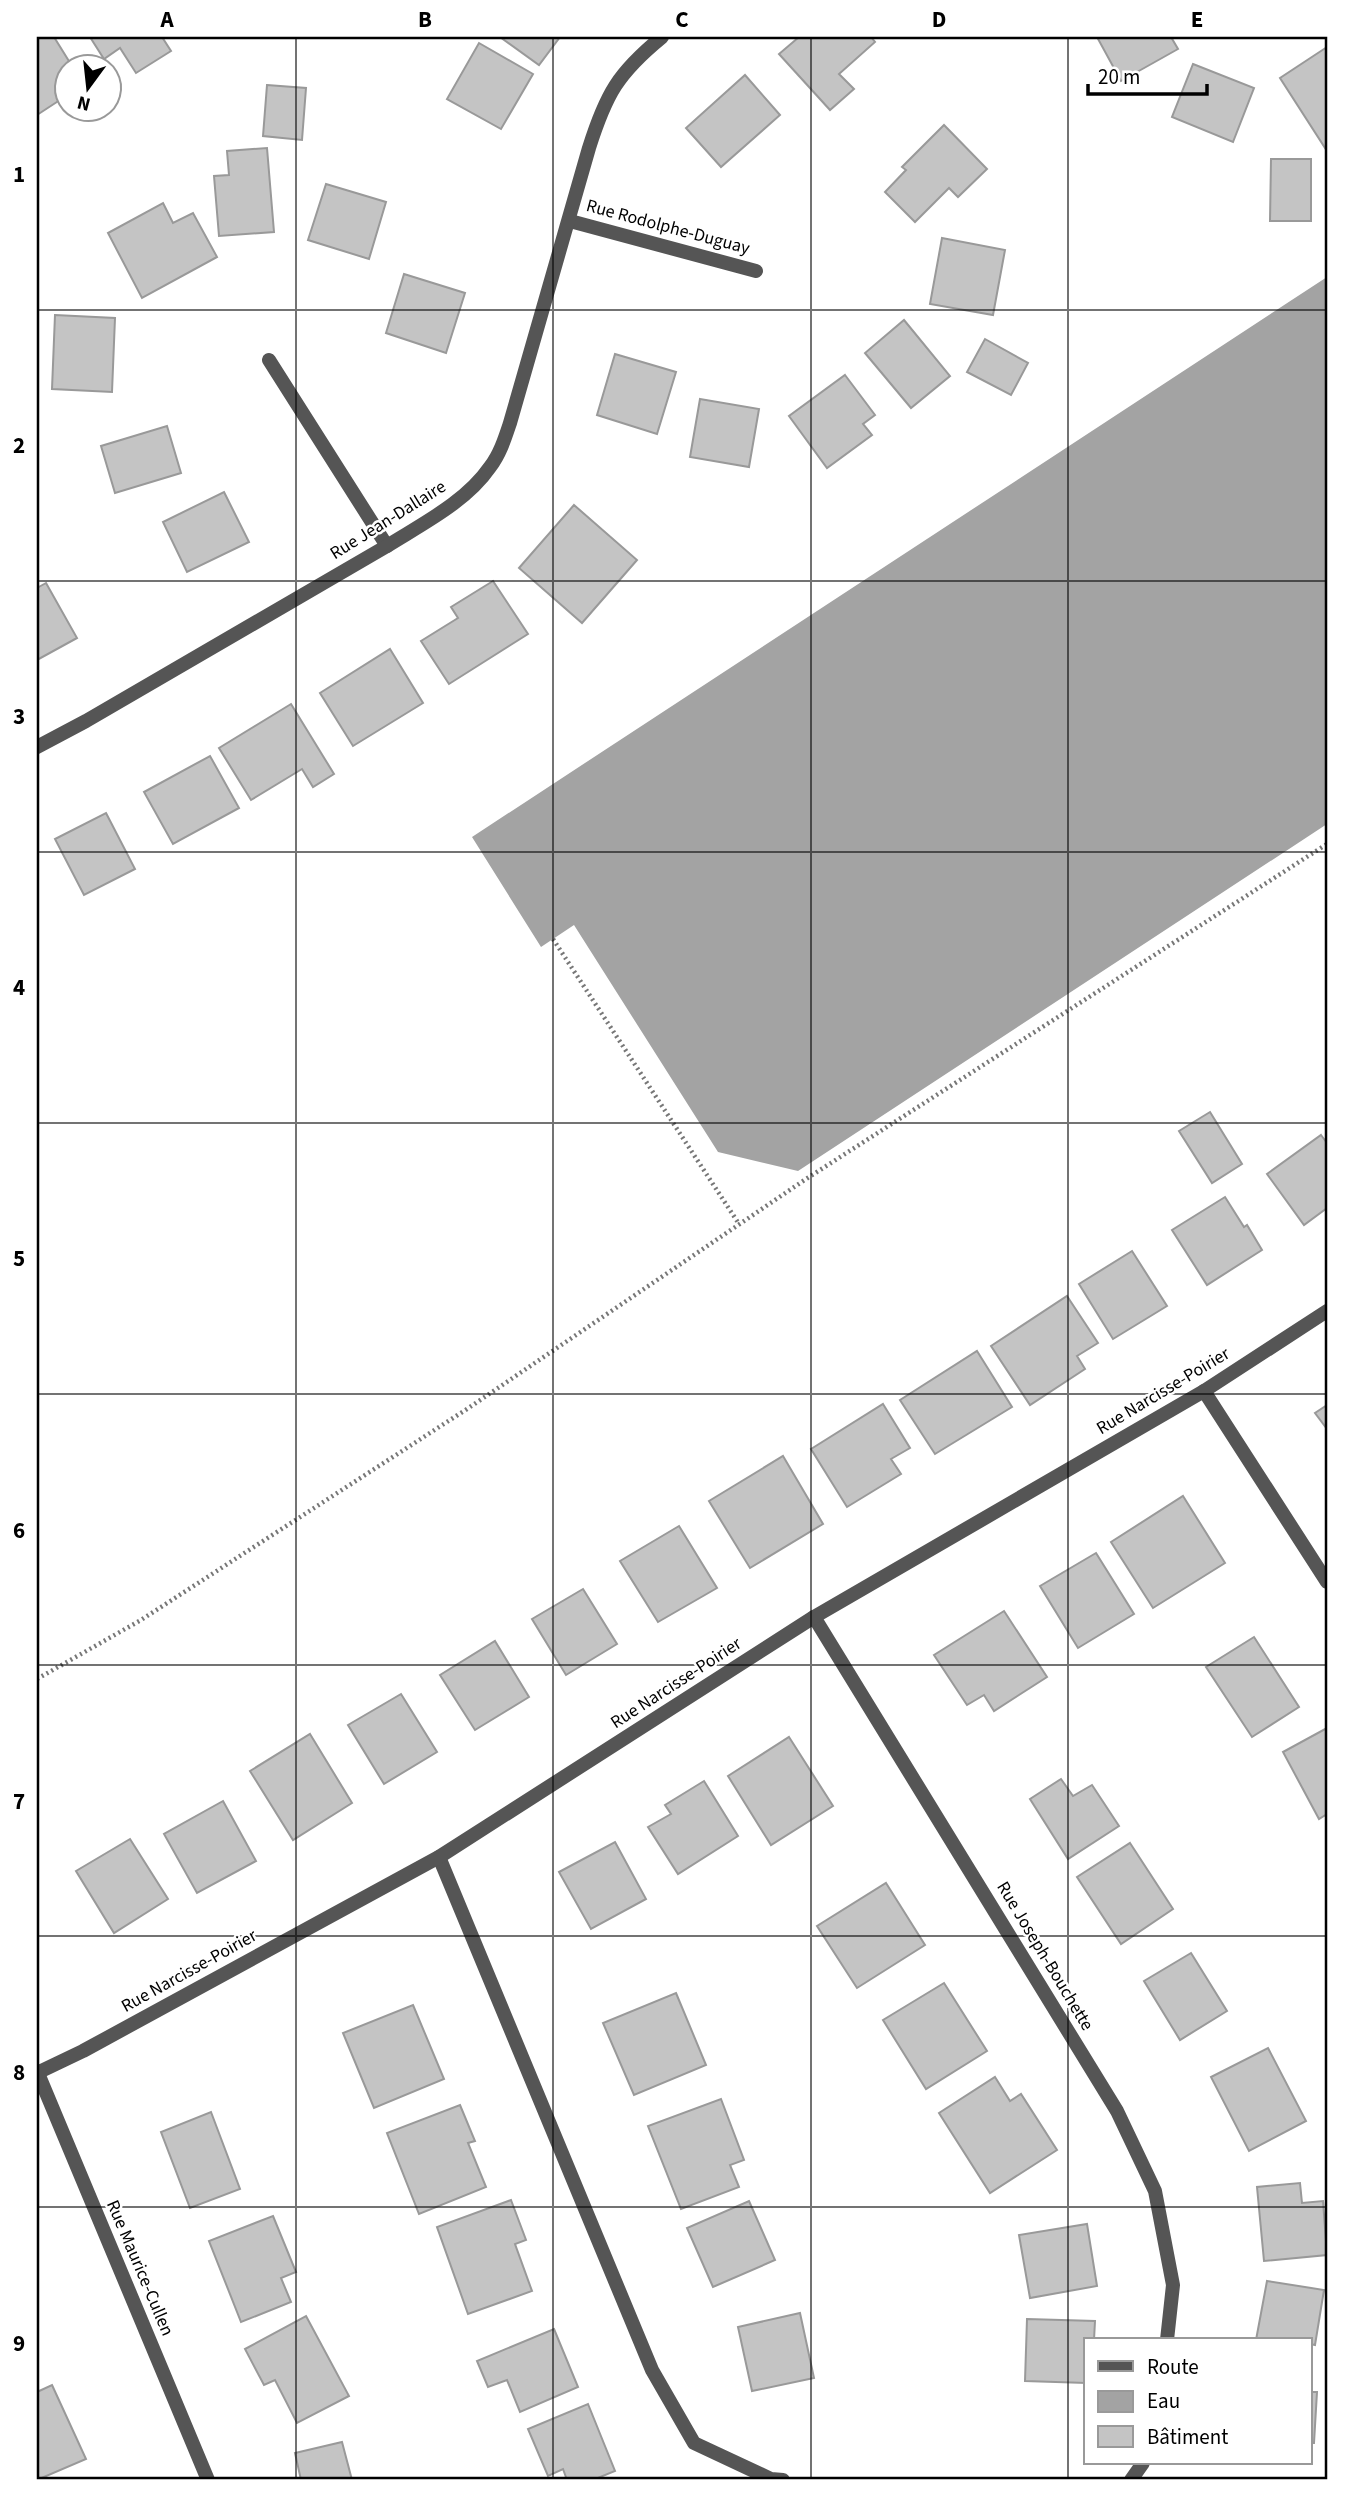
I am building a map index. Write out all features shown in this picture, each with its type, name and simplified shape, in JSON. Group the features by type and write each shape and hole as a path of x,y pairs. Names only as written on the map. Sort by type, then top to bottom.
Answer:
{"street":[{"name":"Rue Jean-Dallaire","path":"37,747 86,722 387,546 461,497 485,474 501,448 604,103 626,69 662,37"},
{"name":"Rue Rodolphe-Duguay","path":"570,221 756,271"},
{"path":"269,360 387,546"},
{"name":"Rue Narcisse-Poirier","path":"37,2072 83,2052 439,1857 814,1617 1204,1391 1327,1311"},
{"path":"1204,1391 1327,1582"},
{"name":"Rue Joseph-Bouchette","path":"814,1617 1117,2111 1155,2191 1173,2285 1167,2338"},
{"path":"439,1857 652,2370 694,2443 771,2479 783,2480"},
{"name":"Rue Maurice-Cullen","path":"37,2072 208,2480"},
{"path":"1131,2480 1142,2464"}],"path":[{"path":"37,1679 141,1620 456,1417 739,1224 1327,844"},
{"path":"553,939 694,1151 739,1224"}],"water":[{"path":"1327,277 1327,824 798,1171 718,1152 574,925 541,947 472,837"}],"building":[{"path":"37,37 54,37 63,52 52,52 52,105 37,115"},
{"path":"90,37 162,37 171,51 136,73 120,48 114,52 100,52"},
{"path":"500,37 560,37 539,65"},
{"path":"799,37 871,37 875,42 839,74 854,89 830,110 779,54"},
{"path":"1097,37 1171,37 1178,49 1121,81"},
{"path":"479,43 533,74 501,129 447,99"},
{"path":"1327,47 1327,151 1280,78"},
{"path":"1193,64 1254,88 1233,142 1172,117"},
{"path":"745,75 780,115 721,167 686,128"},
{"path":"267,85 306,88 302,140 263,136"},
{"path":"944,125 987,169 958,197 949,188 915,222 885,192 906,170 902,167"},
{"path":"267,148 274,232 219,236 214,176 229,175 227,151"},
{"path":"1271,159 1311,159 1311,221 1270,221"},
{"path":"326,184 386,202 369,259 308,240"},
{"path":"163,203 173,223 193,213 217,257 142,298 108,233"},
{"path":"942,238 1005,250 993,315 930,304"},
{"path":"404,274 465,293 446,353 386,333"},
{"path":"55,315 115,318 112,392 52,389"},
{"path":"904,320 950,376 911,408 865,353"},
{"path":"985,339 1028,363 1011,395 967,372"},
{"path":"615,354 676,372 657,434 597,415"},
{"path":"845,375 875,415 863,424 872,435 827,468 789,416"},
{"path":"700,399 759,409 749,467 690,457"},
{"path":"167,426 181,473 115,493 101,446"},
{"path":"224,492 249,542 187,572 163,522"},
{"path":"574,505 637,560 582,623 519,568"},
{"path":"493,581 528,634 449,684 421,641 458,618 451,607"},
{"path":"46,583 77,638 37,660 37,588"},
{"path":"390,649 423,703 353,746 320,693"},
{"path":"291,704 334,774 313,787 302,769 251,800 219,748"},
{"path":"210,756 239,808 173,844 144,792"},
{"path":"106,813 135,869 84,895 55,839"},
{"path":"1210,1112 1242,1164 1212,1183 1179,1131"},
{"path":"1321,1135 1327,1143 1327,1208 1304,1225 1267,1174"},
{"path":"1225,1197 1262,1250 1207,1285 1172,1230"},
{"path":"1132,1251 1167,1306 1113,1339 1079,1284"},
{"path":"1067,1296 1098,1343 1077,1356 1085,1369 1030,1405 991,1346"},
{"path":"977,1351 1012,1407 935,1454 900,1400"},
{"path":"883,1404 910,1448 891,1459 901,1474 847,1507 811,1449"},
{"path":"1327,1405 1327,1429 1315,1413"},
{"path":"783,1456 823,1524 750,1568 709,1501"},
{"path":"1183,1496 1225,1563 1153,1608 1111,1542"},
{"path":"679,1526 717,1588 658,1622 620,1561"},
{"path":"1096,1553 1134,1614 1078,1648 1040,1586"},
{"path":"583,1589 617,1644 566,1675 532,1619"},
{"path":"1004,1611 1047,1677 994,1711 984,1695 967,1705 934,1655"},
{"path":"1254,1637 1299,1707 1252,1737 1206,1667"},
{"path":"495,1641 529,1697 475,1730 440,1675"},
{"path":"401,1694 437,1752 384,1784 348,1725"},
{"path":"1327,1728 1327,1814 1319,1819 1283,1752"},
{"path":"310,1734 352,1803 293,1840 250,1771"},
{"path":"789,1737 833,1806 771,1845 728,1776"},
{"path":"1061,1779 1073,1796 1092,1785 1119,1826 1068,1859 1030,1799"},
{"path":"704,1781 738,1836 678,1874 648,1827 671,1814 665,1805"},
{"path":"223,1801 256,1861 197,1893 164,1834"},
{"path":"130,1839 168,1899 114,1933 76,1871"},
{"path":"615,1842 646,1899 591,1929 559,1872"},
{"path":"1130,1843 1173,1909 1121,1944 1077,1877"},
{"path":"886,1883 925,1945 857,1988 817,1926"},
{"path":"1191,1953 1227,2011 1180,2040 1144,1981"},
{"path":"944,1983 987,2051 926,2089 883,2020"},
{"path":"676,1993 706,2065 634,2095 603,2023"},
{"path":"413,2005 444,2079 374,2108 343,2033"},
{"path":"1268,2048 1306,2121 1249,2151 1211,2077"},
{"path":"995,2077 1010,2101 1021,2094 1057,2150 990,2193 939,2113"},
{"path":"721,2099 744,2160 730,2165 739,2187 681,2209 648,2126"},
{"path":"460,2105 475,2141 468,2143 486,2187 419,2214 387,2133"},
{"path":"211,2112 240,2189 190,2208 161,2132"},
{"path":"1300,2183 1302,2203 1323,2201 1327,2255 1264,2261 1257,2187"},
{"path":"511,2200 526,2240 515,2244 532,2291 468,2314 437,2227"},
{"path":"749,2201 775,2260 713,2287 687,2228"},
{"path":"273,2216 296,2272 281,2278 291,2302 241,2322 209,2241"},
{"path":"1087,2224 1097,2286 1030,2298 1019,2235"},
{"path":"1267,2281 1324,2290 1315,2345 1312,2344 1312,2338 1256,2338"},
{"path":"800,2313 814,2378 752,2391 738,2327"},
{"path":"306,2316 349,2396 297,2423 275,2380 264,2385 245,2349"},
{"path":"1027,2319 1095,2321 1094,2338 1084,2338 1084,2383 1025,2381"},
{"path":"554,2329 578,2387 520,2412 507,2380 488,2387 477,2361"},
{"path":"52,2385 86,2459 37,2480 37,2392"},
{"path":"1312,2392 1317,2392 1314,2443"},
{"path":"588,2404 615,2471 593,2480 567,2480 563,2469 548,2476 528,2429"},
{"path":"342,2442 352,2480 301,2480 295,2453"}]}
